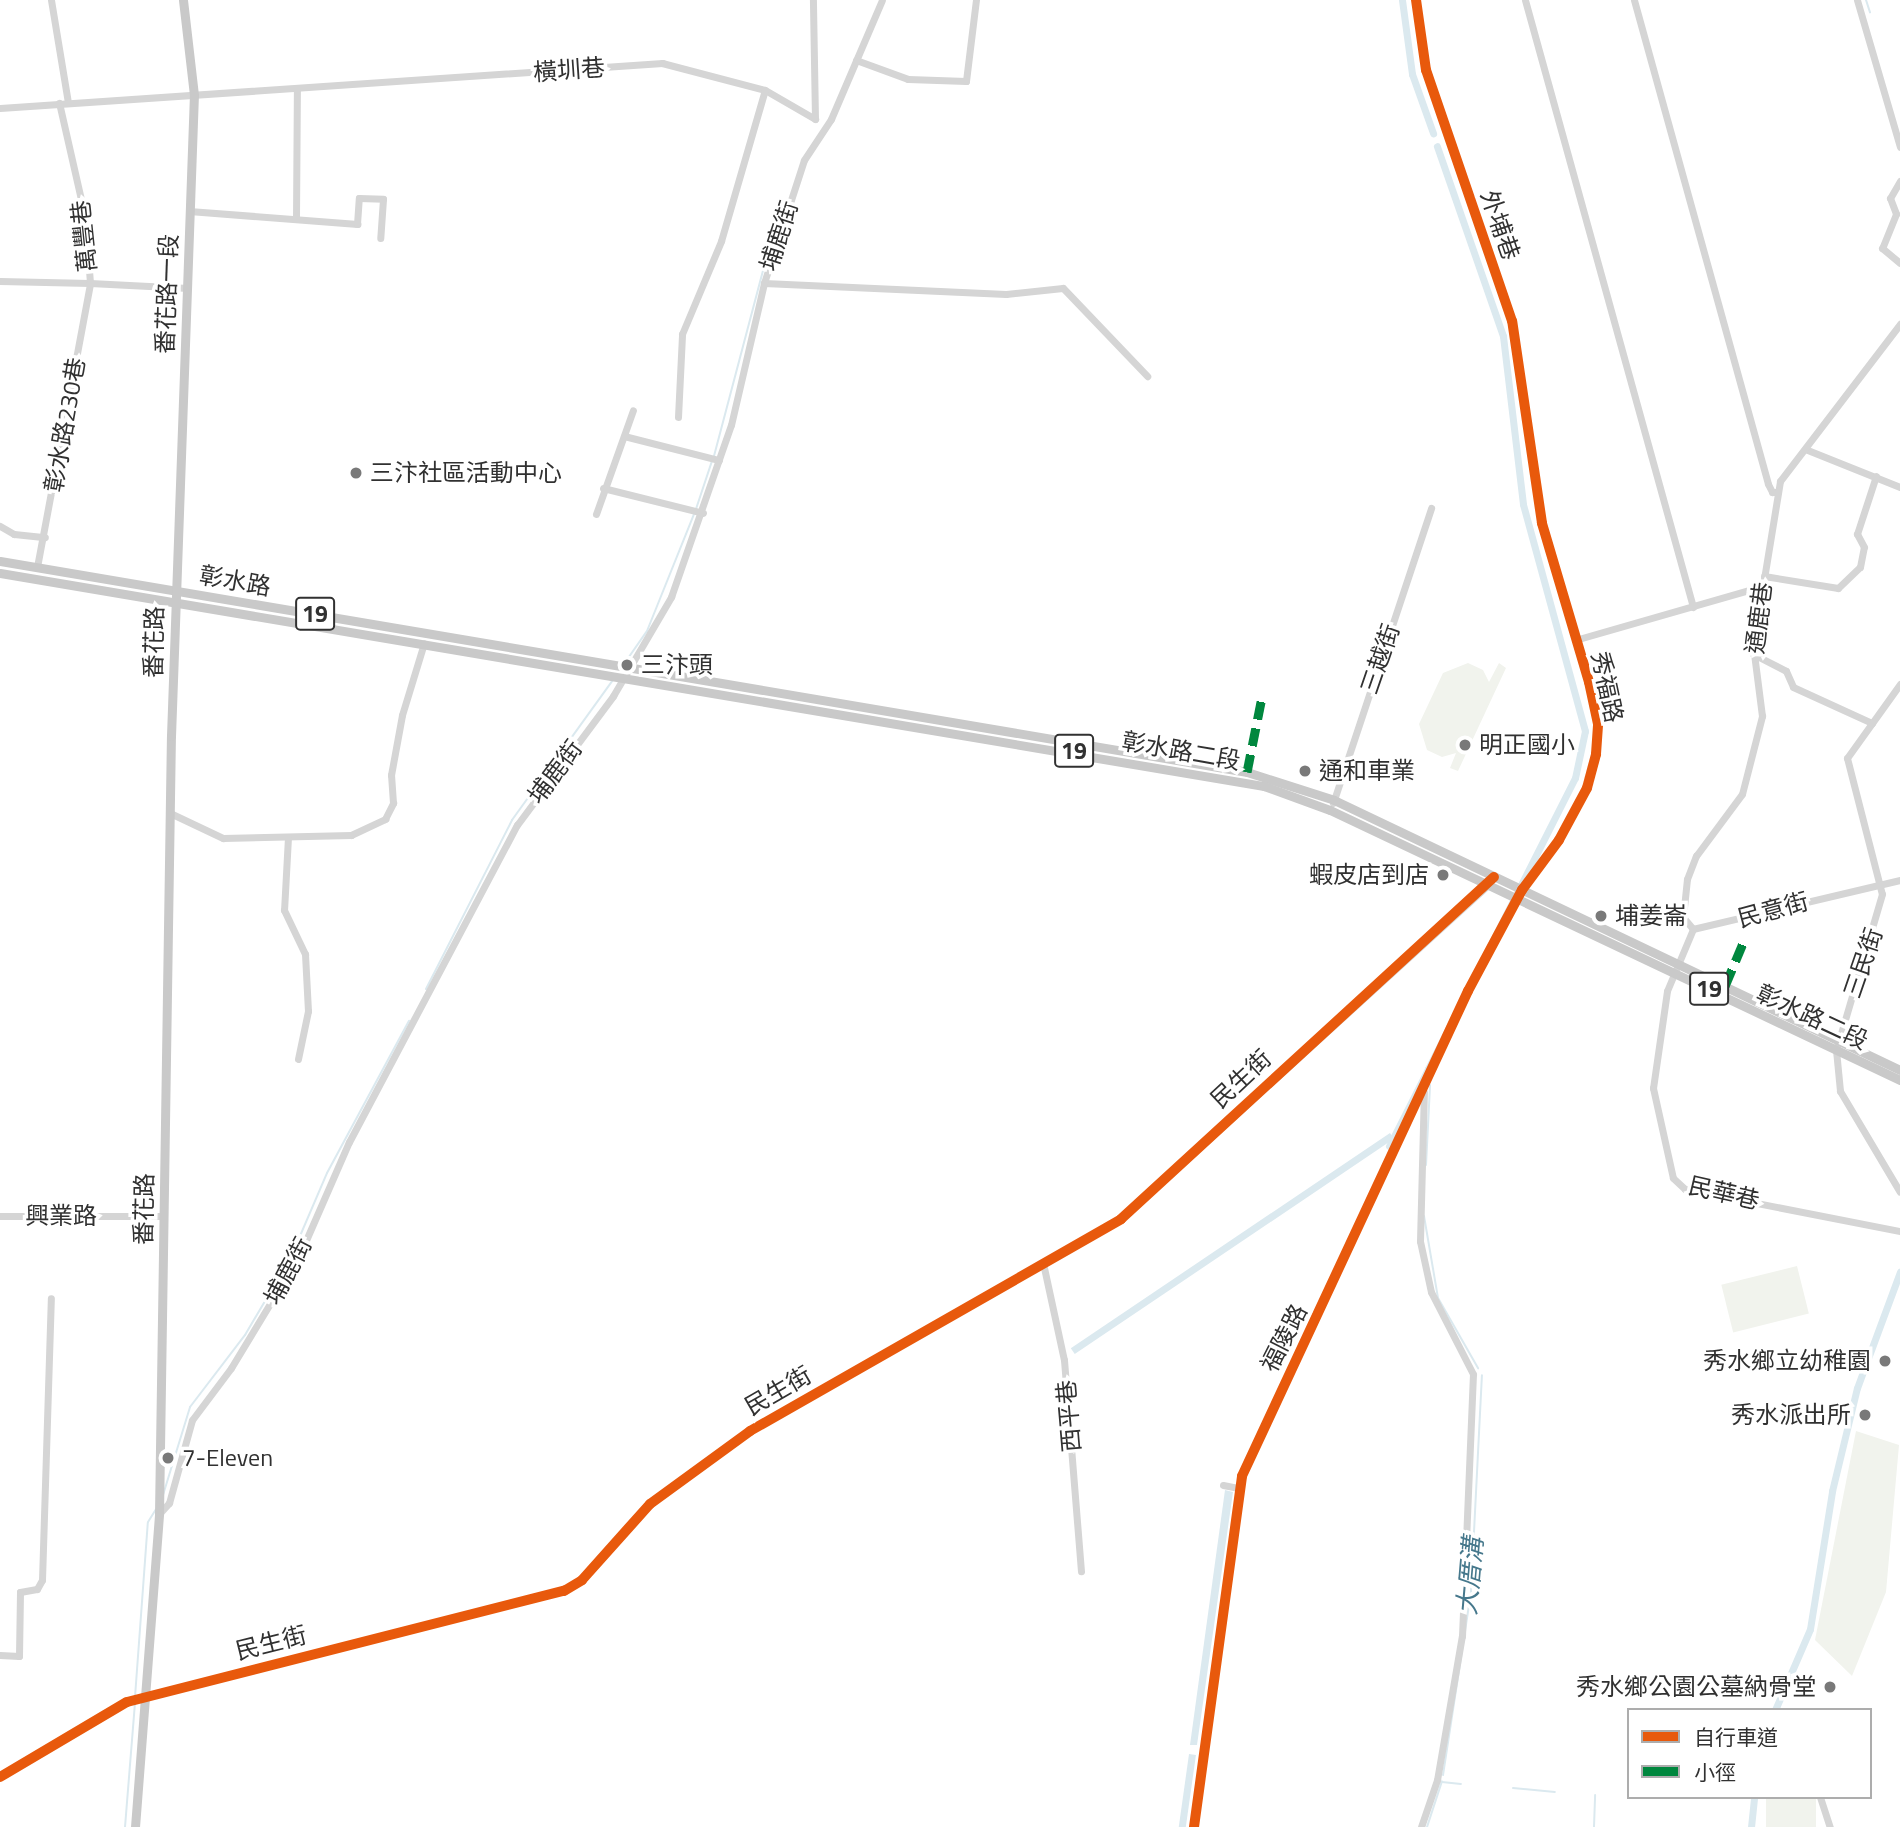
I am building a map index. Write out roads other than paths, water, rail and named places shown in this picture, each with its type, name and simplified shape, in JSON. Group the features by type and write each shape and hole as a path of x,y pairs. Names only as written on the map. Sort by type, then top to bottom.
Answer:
{"main road":[{"name":"番花路一段","path":"175,590 194,95 183,0"},
{"name":"彰水路","path":"0,561 629,666"},
{"name":"彰水路","path":"0,573 623,676"},
{"name":"番花路","path":"135,1827 159,1514 175,590"},
{"name":"彰水路二段","path":"629,666 1076,740 1247,772 1334,800 1505,895 1674,967 1900,1070"},
{"name":"彰水路二段","path":"623,676 1075,751 1264,786 1494,877 1900,1080"},
{"path":"1075,751 1076,740"}],"street":[{"name":"萬豐巷","path":"0,281 90,283 85,217 64,103 51,0"},
{"name":"橫圳巷","path":"64,103 662,63 765,90 815,119 813,0"},
{"name":"埔鹿街","path":"159,1514 169,1503 192,1420 231,1368 300,1254 349,1142 516,825 623,676 671,597 703,513 764,283 804,160 831,119 882,0"},
{"path":"856,60 908,79 966,81 976,0"},
{"name":"外埔巷","path":"1416,0 1426,70 1512,321 1533,467"},
{"path":"1525,0 1693,607"},
{"path":"1634,0 1768,484 1772,492 1778,492"},
{"path":"1857,0 1900,147"},
{"path":"296,218 297,88"},
{"path":"678,417 682,334 721,241 765,90"},
{"path":"0,108 64,103"},
{"path":"1900,181 1890,198 1896,214 1882,248 1900,263"},
{"path":"189,211 357,224 359,198 383,199 380,238"},
{"path":"90,283 188,288"},
{"name":"彰水路230巷","path":"37,567 45,537 90,283"},
{"path":"764,283 909,285 1006,294 1063,288 1147,376"},
{"name":"通鹿巷","path":"1693,929 1683,917 1687,879 1696,856 1742,794 1762,716 1753,654 1778,492 1805,449 1900,324"},
{"path":"596,514 603,488 634,410"},
{"path":"624,436 719,460"},
{"path":"1805,449 1900,486"},
{"name":"秀福路","path":"1517,900 1559,841 1587,788 1595,754 1598,724 1542,523 1533,467"},
{"path":"1764,576 1838,588 1860,567 1864,547 1857,534 1876,476"},
{"path":"603,488 703,513"},
{"name":"三越街","path":"1330,810 1431,508"},
{"path":"0,526 14,534 45,537"},
{"path":"1575,639 1763,586"},
{"path":"170,813 207,835 288,837 351,835 390,813 402,715 424,643"},
{"path":"1753,654 1786,671 1793,687 1872,723 1900,684"},
{"name":"三民街","path":"1872,723 1847,758 1880,884 1879,916 1837,1040 1836,1050 1840,1091 1900,1192"},
{"path":"288,837 284,910 305,954 309,1011 298,1059"},
{"name":"民生街","path":"0,1777 127,1702 564,1591 582,1580 650,1504 750,1430 1121,1219 1494,877"},
{"name":"民意街","path":"1693,929 1900,880"},
{"name":"福陵路","path":"1194,1827 1238,1488 1424,1086 1517,900"},
{"path":"1674,967 1693,929"},
{"name":"民華巷","path":"1674,967 1653,1088 1673,1178 1685,1189 1900,1231"},
{"path":"1421,1827 1437,1780 1462,1636 1473,1374 1431,1292 1420,1241 1424,1086"},
{"name":"興業路","path":"0,1216 164,1216"},
{"name":"西平巷","path":"1043,1263 1064,1360 1081,1571"},
{"path":"0,1655 19,1656 20,1592 37,1589 42,1580 51,1298"},
{"path":"1223,1485 1238,1488"},
{"path":"1821,1799 1830,1827"}],"waterway":[{"path":"1402,0 1412,74 1433,133"},
{"path":"1866,0 1870,12"},
{"path":"1389,1146 1575,778 1585,731 1523,504 1503,336 1437,146"},
{"path":"714,456 764,267"},
{"path":"696,509 712,461"},
{"path":"624,664 647,631 694,514"},
{"path":"426,989 512,820 613,680"},
{"path":"163,1495 190,1407 245,1335 291,1257 327,1173 409,1021"},
{"name":"大厝溝","path":"1426,1165 1430,1085"},
{"name":"大厝溝","path":"1424,1216 1438,1298 1478,1368"},
{"path":"1776,1708 1810,1629 1832,1491 1857,1388 1900,1272"},
{"name":"大厝溝","path":"1443,1775 1471,1591 1482,1375"},
{"path":"135,1697 148,1522 156,1509"},
{"path":"125,1827 135,1702"},
{"name":"大厝溝","path":"1427,1827 1442,1781"},
{"path":"1442,1782 1461,1784"},
{"path":"1513,1788 1555,1792"},
{"path":"1594,1827 1595,1795"},
{"path":"1751,1827 1754,1799"}],"place":[{"name":"三汴社區活動中心","path":"356,473"},
{"name":"三汴頭","path":"627,665"},
{"name":"明正國小","path":"1465,745"},
{"name":"通和車業","path":"1305,771"},
{"name":"蝦皮店到店","path":"1443,875"},
{"name":"埔姜崙","path":"1601,916"},
{"name":"秀水鄉立幼稚園","path":"1885,1361"},
{"name":"秀水派出所","path":"1865,1415"},
{"name":"7-Eleven","path":"168,1458"},
{"name":"秀水鄉公園公墓納骨堂","path":"1830,1687"}]}
